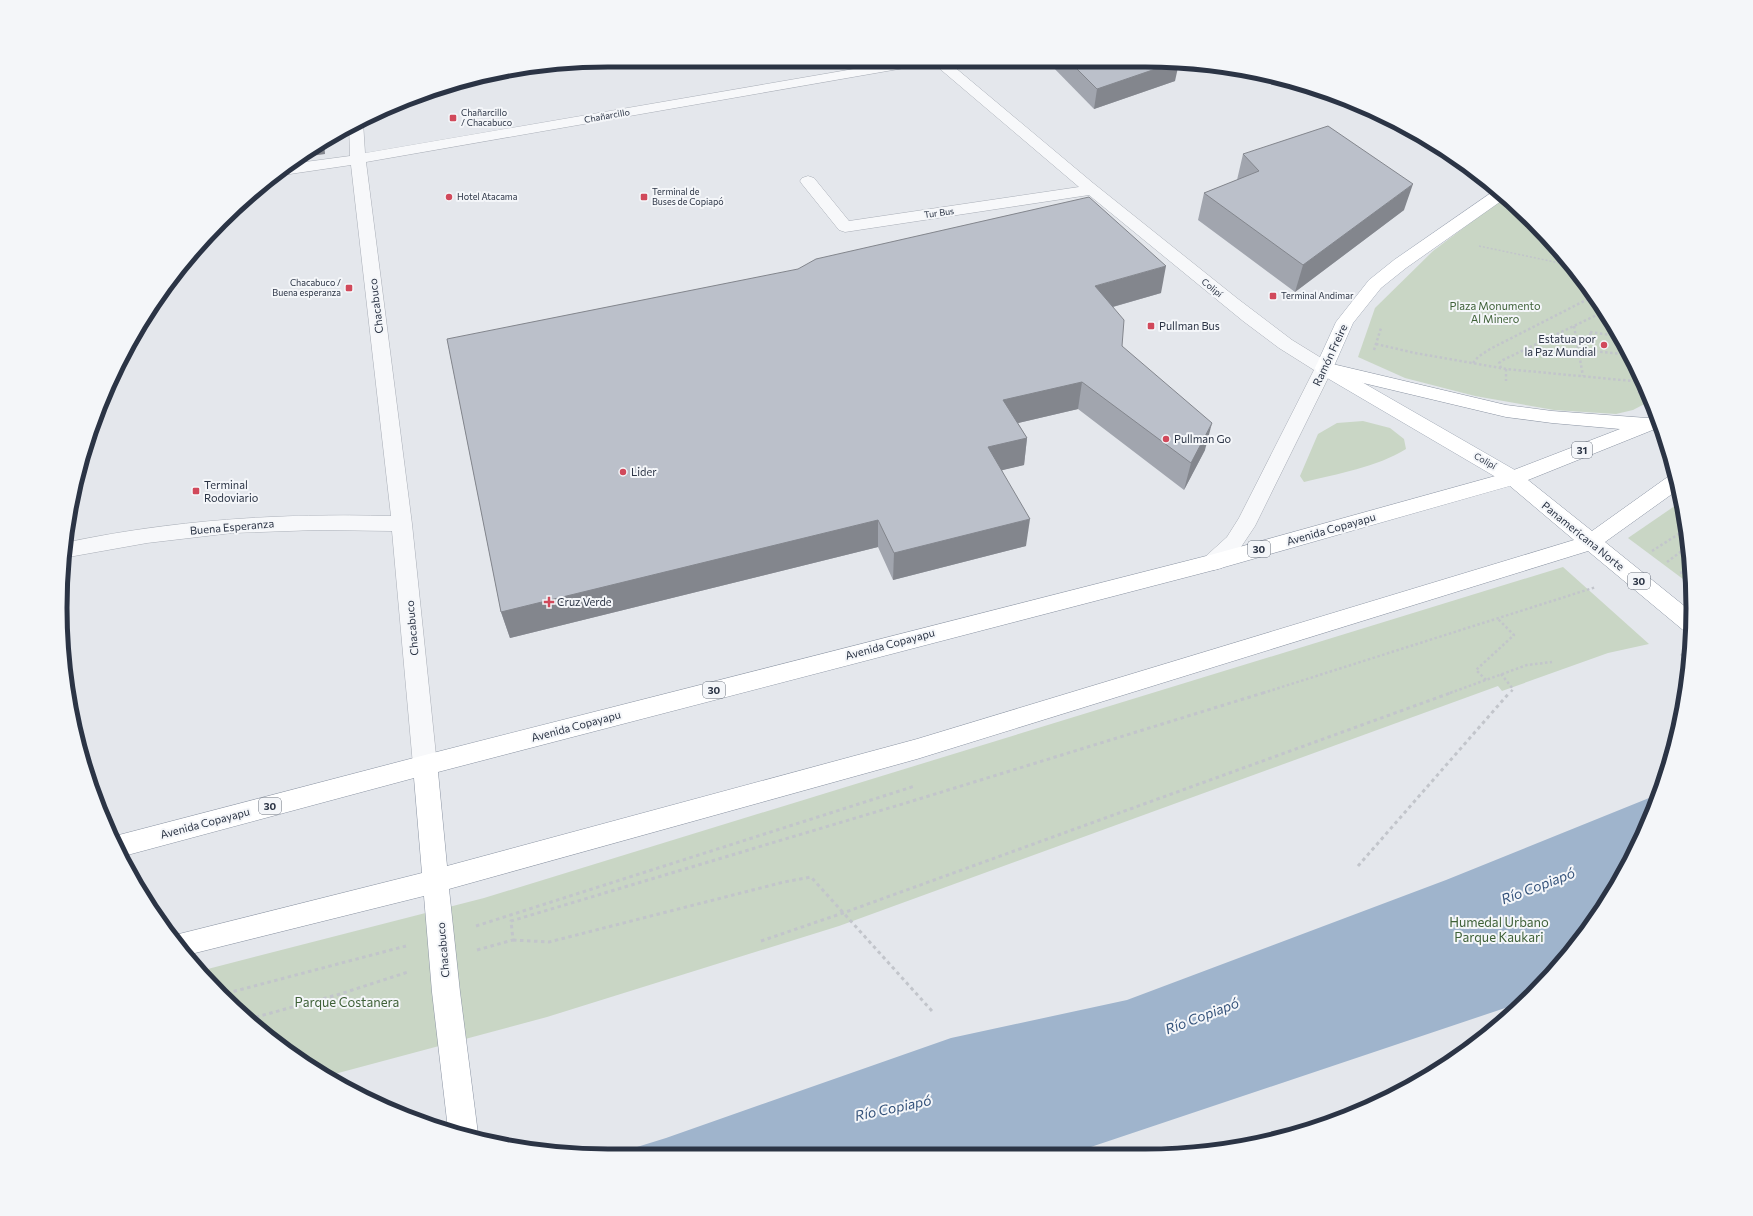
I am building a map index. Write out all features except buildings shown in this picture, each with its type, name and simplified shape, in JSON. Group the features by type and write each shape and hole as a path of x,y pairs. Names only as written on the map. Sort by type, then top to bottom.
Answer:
{"main road":[{"name":"Ramón Freire","path":"1324,368 1345,322 1375,284 1400,264 1497,197"},
{"path":"1324,368 1506,411 1552,418 1653,423"},
{"name":"Colipí","path":"1324,368 1513,478"},
{"name":"Avenida Copayapu","path":"122,845 425,765 1214,562 1513,478 1653,424"},
{"name":"Panamericana Norte","path":"1513,478 1686,619"},
{"path":"184,944 436,881 917,749 1591,542 1672,484"},
{"name":"Chacabuco","path":"425,765 446,992 462,1129"}],"street":[{"name":"Chañarcillo","path":"293,169 358,159 890,67"},
{"name":"Colipí","path":"946,67 1091,190 1272,336 1295,352 1324,368"},
{"name":"Chacabuco","path":"356,129 358,159 402,524 425,765"},
{"name":"Tur Bus","path":"808,181 845,227 1091,190"},
{"name":"Ramón Freire","path":"1214,562 1234,542 1248,521 1324,368"},
{"name":"Buena Esperanza","path":"71,550 139,537 274,523 331,521 402,524"}],"path":[{"path":"1474,250 1486,242"},
{"path":"1479,246 1562,263"},
{"path":"1474,363 1478,357 1490,349 1589,299"},
{"path":"1501,368 1499,363 1503,360 1599,314"},
{"path":"1373,351 1381,325"},
{"path":"1574,326 1583,376"},
{"path":"1612,335 1590,332 1594,351 1621,354 1621,351"},
{"path":"1577,340 1592,342"},
{"path":"1376,344 1415,353 1501,368 1636,381"},
{"path":"1618,523 1659,553"},
{"path":"1663,564 1682,550"},
{"path":"1664,557 1668,561"},
{"path":"513,940 512,921 857,818 1498,619 1599,586"},
{"path":"1486,680 1476,670 1514,634 1498,619"},
{"path":"761,941 843,913 1501,674 1527,665 1552,662"},
{"path":"1358,866 1513,689 1501,674"},
{"path":"254,1018 340,994 444,960 513,940 549,942 811,877 932,1010"}],"green space":[{"name":"Plaza Monumento Al Minero","path":"1501,200 1528,225 1552,251 1595,307 1614,338 1646,403 1633,410 1616,414 1554,410 1475,396 1405,378 1358,357 1375,308 1433,251"},
{"path":"1363,421 1390,428 1404,439 1406,449 1382,461 1370,465 1304,482 1300,476 1318,434 1337,423"},
{"path":"1676,505 1685,581 1628,538"},
{"name":"Parque Costanera","path":"1563,567 1649,644 1608,653 1502,691 1498,686 839,926 547,1017 333,1074 307,1058 251,1015 225,991 205,970 484,898"}],"water":[{"name":"Humedal Urbano Parque Kaukari","path":"1652,797 1630,847 1614,878 1595,909 1552,965 1512,1006 1085,1149 631,1149 666,1138 951,1038 1127,1000 1446,880"}],"place":[{"name":"Chañarcillo / Chacabuco","path":"453,118"},
{"name":"Hotel Atacama","path":"449,197"},
{"name":"Terminal de Buses de Copiapó","path":"644,197"},
{"name":"Chacabuco / Buena esperanza","path":"349,288"},
{"name":"Terminal Andimar","path":"1273,296"},
{"name":"Pullman Bus","path":"1151,326"},
{"name":"Estatua por la Paz Mundial","path":"1604,345"},
{"name":"Pullman Go","path":"1166,439"},
{"name":"Lider","path":"623,472"},
{"name":"Terminal Rodoviario","path":"196,491"},
{"name":"Cruz Verde","path":"549,602"}],"water label":[{"name":"Río Copiapó","path":"1538,886"},
{"name":"Río Copiapó","path":"1202,1016"},
{"name":"Río Copiapó","path":"893,1108"}]}
